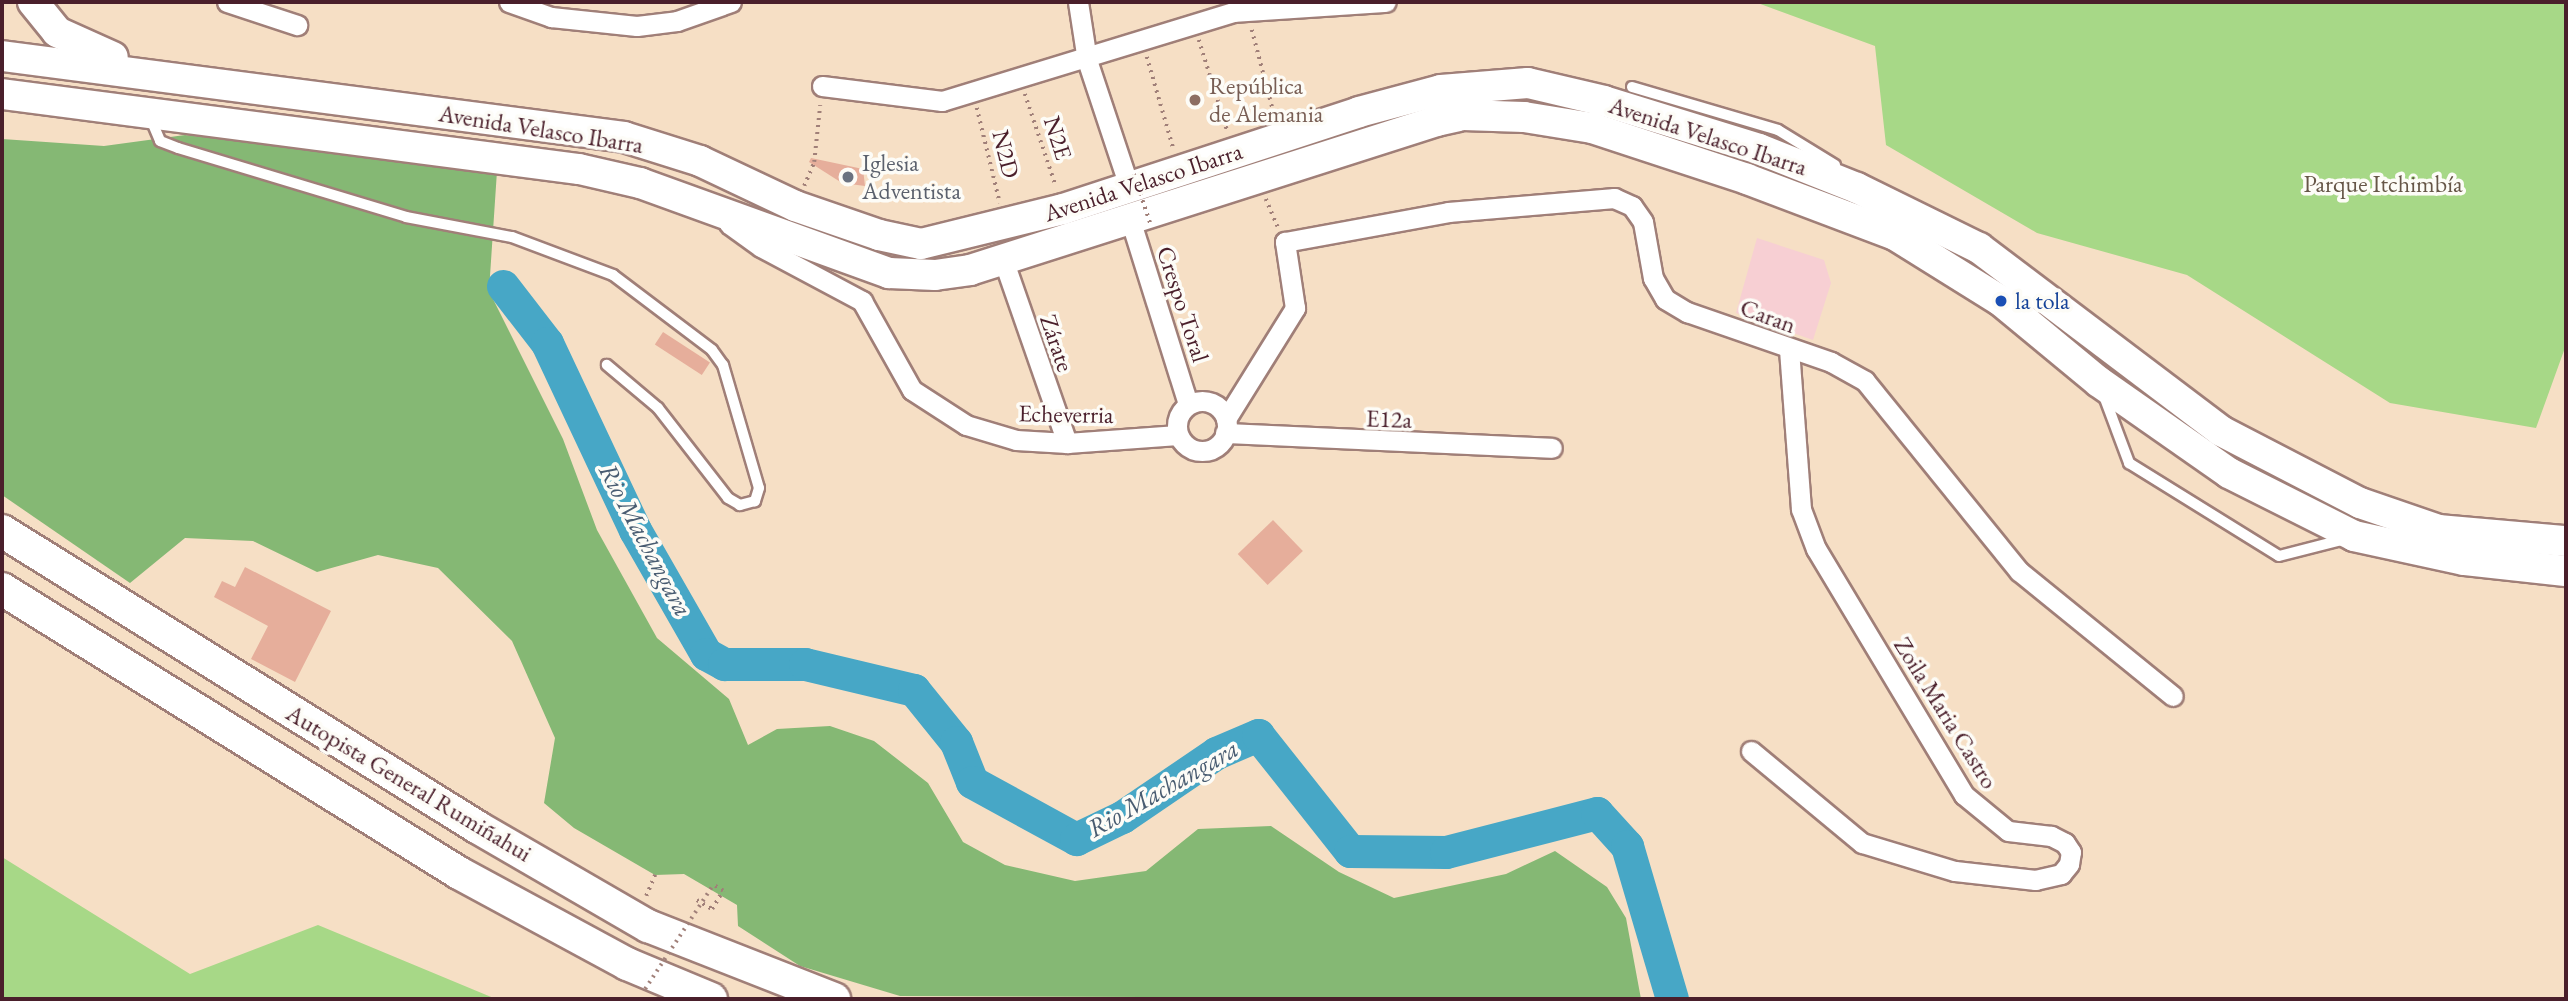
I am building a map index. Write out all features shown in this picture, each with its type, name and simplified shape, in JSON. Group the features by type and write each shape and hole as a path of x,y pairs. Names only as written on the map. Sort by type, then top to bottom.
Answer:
{"highway":[{"name":"Autopista General Rumiñahui","path":"2,531 477,827 648,926 834,999"},
{"name":"Autopista General Rumiñahui","path":"2,589 459,873 627,964 711,999"}],"main road":[{"path":"33,2 57,32 77,44 163,74"},
{"name":"Avenida Velasco Ibarra","path":"2,56 163,74 624,137 700,161 795,206 879,235 921,244 1063,209 1131,180 1180,170 1441,90 1528,83 1681,124 1857,188 1979,248 2070,321 2221,431 2360,503 2439,530 2566,541"},
{"name":"Avenida Velasco Ibarra","path":"2,94 579,169 640,183 889,273 935,275 1003,260 1140,222 1257,177 1463,116 1524,117 1592,128 1708,165 1895,235 2001,301 2099,382 2229,473 2354,536 2464,560 2566,571"},
{"path":"2059,348 2070,321"}],"street":[{"path":"227,2 297,25"},
{"path":"509,2 551,17 637,26 677,21 731,2"},
{"path":"1078,2 1087,60 1131,180"},
{"path":"822,86 942,101 1248,11 1386,2"},
{"name":"Caran","path":"1285,242 1448,212 1614,198 1632,206 1643,222 1653,278 1665,299 1687,312 1789,350 1831,362 1865,381 2019,571 2173,696"},
{"name":"Echeverria","path":"709,208 761,247 862,302 912,390 966,425 1016,440 1067,443 1178,435"},
{"name":"Crespo Toral","path":"1140,222 1188,404"},
{"path":"1225,426 1210,402 1188,404 1178,418 1178,435 1190,448 1207,450 1225,426 1295,308 1285,242"},
{"name":"Zárate","path":"1003,260 1067,443"},
{"name":"Zoila Maria Castro","path":"1751,751 1862,844 1955,871 2035,880 2061,874 2069,864 2071,852 2065,843 2051,836 2008,831 1964,796 1816,548 1801,509 1789,350"},
{"name":"E12a","path":"1225,426 1552,448"}],"lane":[{"path":"1632,87 1778,130 1834,165 1857,188"},
{"path":"150,114 160,141 177,148 406,217 512,237 613,275 712,350 723,365 759,488 755,501 740,505 728,498 658,408 607,365"},
{"path":"2099,382 2129,463 2279,556 2354,536"}],"path":[{"path":"1248,11 1280,138"},
{"path":"1194,25 1234,153"},
{"path":"1142,42 1180,170"},
{"name":"N2E","path":"1020,78 1063,209"},
{"path":"795,206 814,162 822,86"},
{"name":"N2D","path":"973,92 1006,225"},
{"path":"1257,177 1285,242"},
{"path":"1131,180 1140,222"},
{"path":"645,989 713,885 723,891 712,909 697,900"}],"shaded area":[{"path":"1757,238 1824,260 1831,283 1813,340 1736,313"}],"green space":[{"name":"Parque Itchimbía","path":"1755,2 2566,2 2566,345 2536,428 2390,403 2187,275 2037,233 1886,145 1875,46"},
{"path":"185,135 497,171 489,291 563,439 597,530 657,638 729,699 748,745 777,729 830,726 874,741 928,783 963,842 1005,865 1075,881 1146,871 1198,829 1271,826 1339,872 1394,898 1506,874 1555,851 1607,887 1626,918 1641,999 900,996 800,966 738,926 737,905 684,874 655,875 574,828 544,803 555,738 512,641 438,568 378,555 317,572 253,541 185,538 130,583 2,495 2,139 104,146"},
{"path":"2,857 190,974 318,925 496,999 2,999"}],"building":[{"name":"Iglesia Adventista","path":"811,158 863,169 865,186 842,183 809,162"},
{"path":"663,332 710,362 702,375 655,345"},
{"path":"1273,520 1303,551 1268,585 1238,554"},
{"path":"245,567 331,611 295,682 251,659 268,626 214,597 222,581 235,587"}],"waterway":[{"name":"Rio Machangara","path":"503,286 547,343 635,530 706,654 724,664 805,664 914,690 956,742 972,782 1076,839 1122,817 1216,753 1258,735 1350,851 1446,852 1597,813 1627,846 1672,999"}],"place":[{"name":"República de Alemania","path":"1195,100"},
{"name":"Iglesia Adventista","path":"848,177"},
{"name":"la tola","path":"2001,301"}]}
